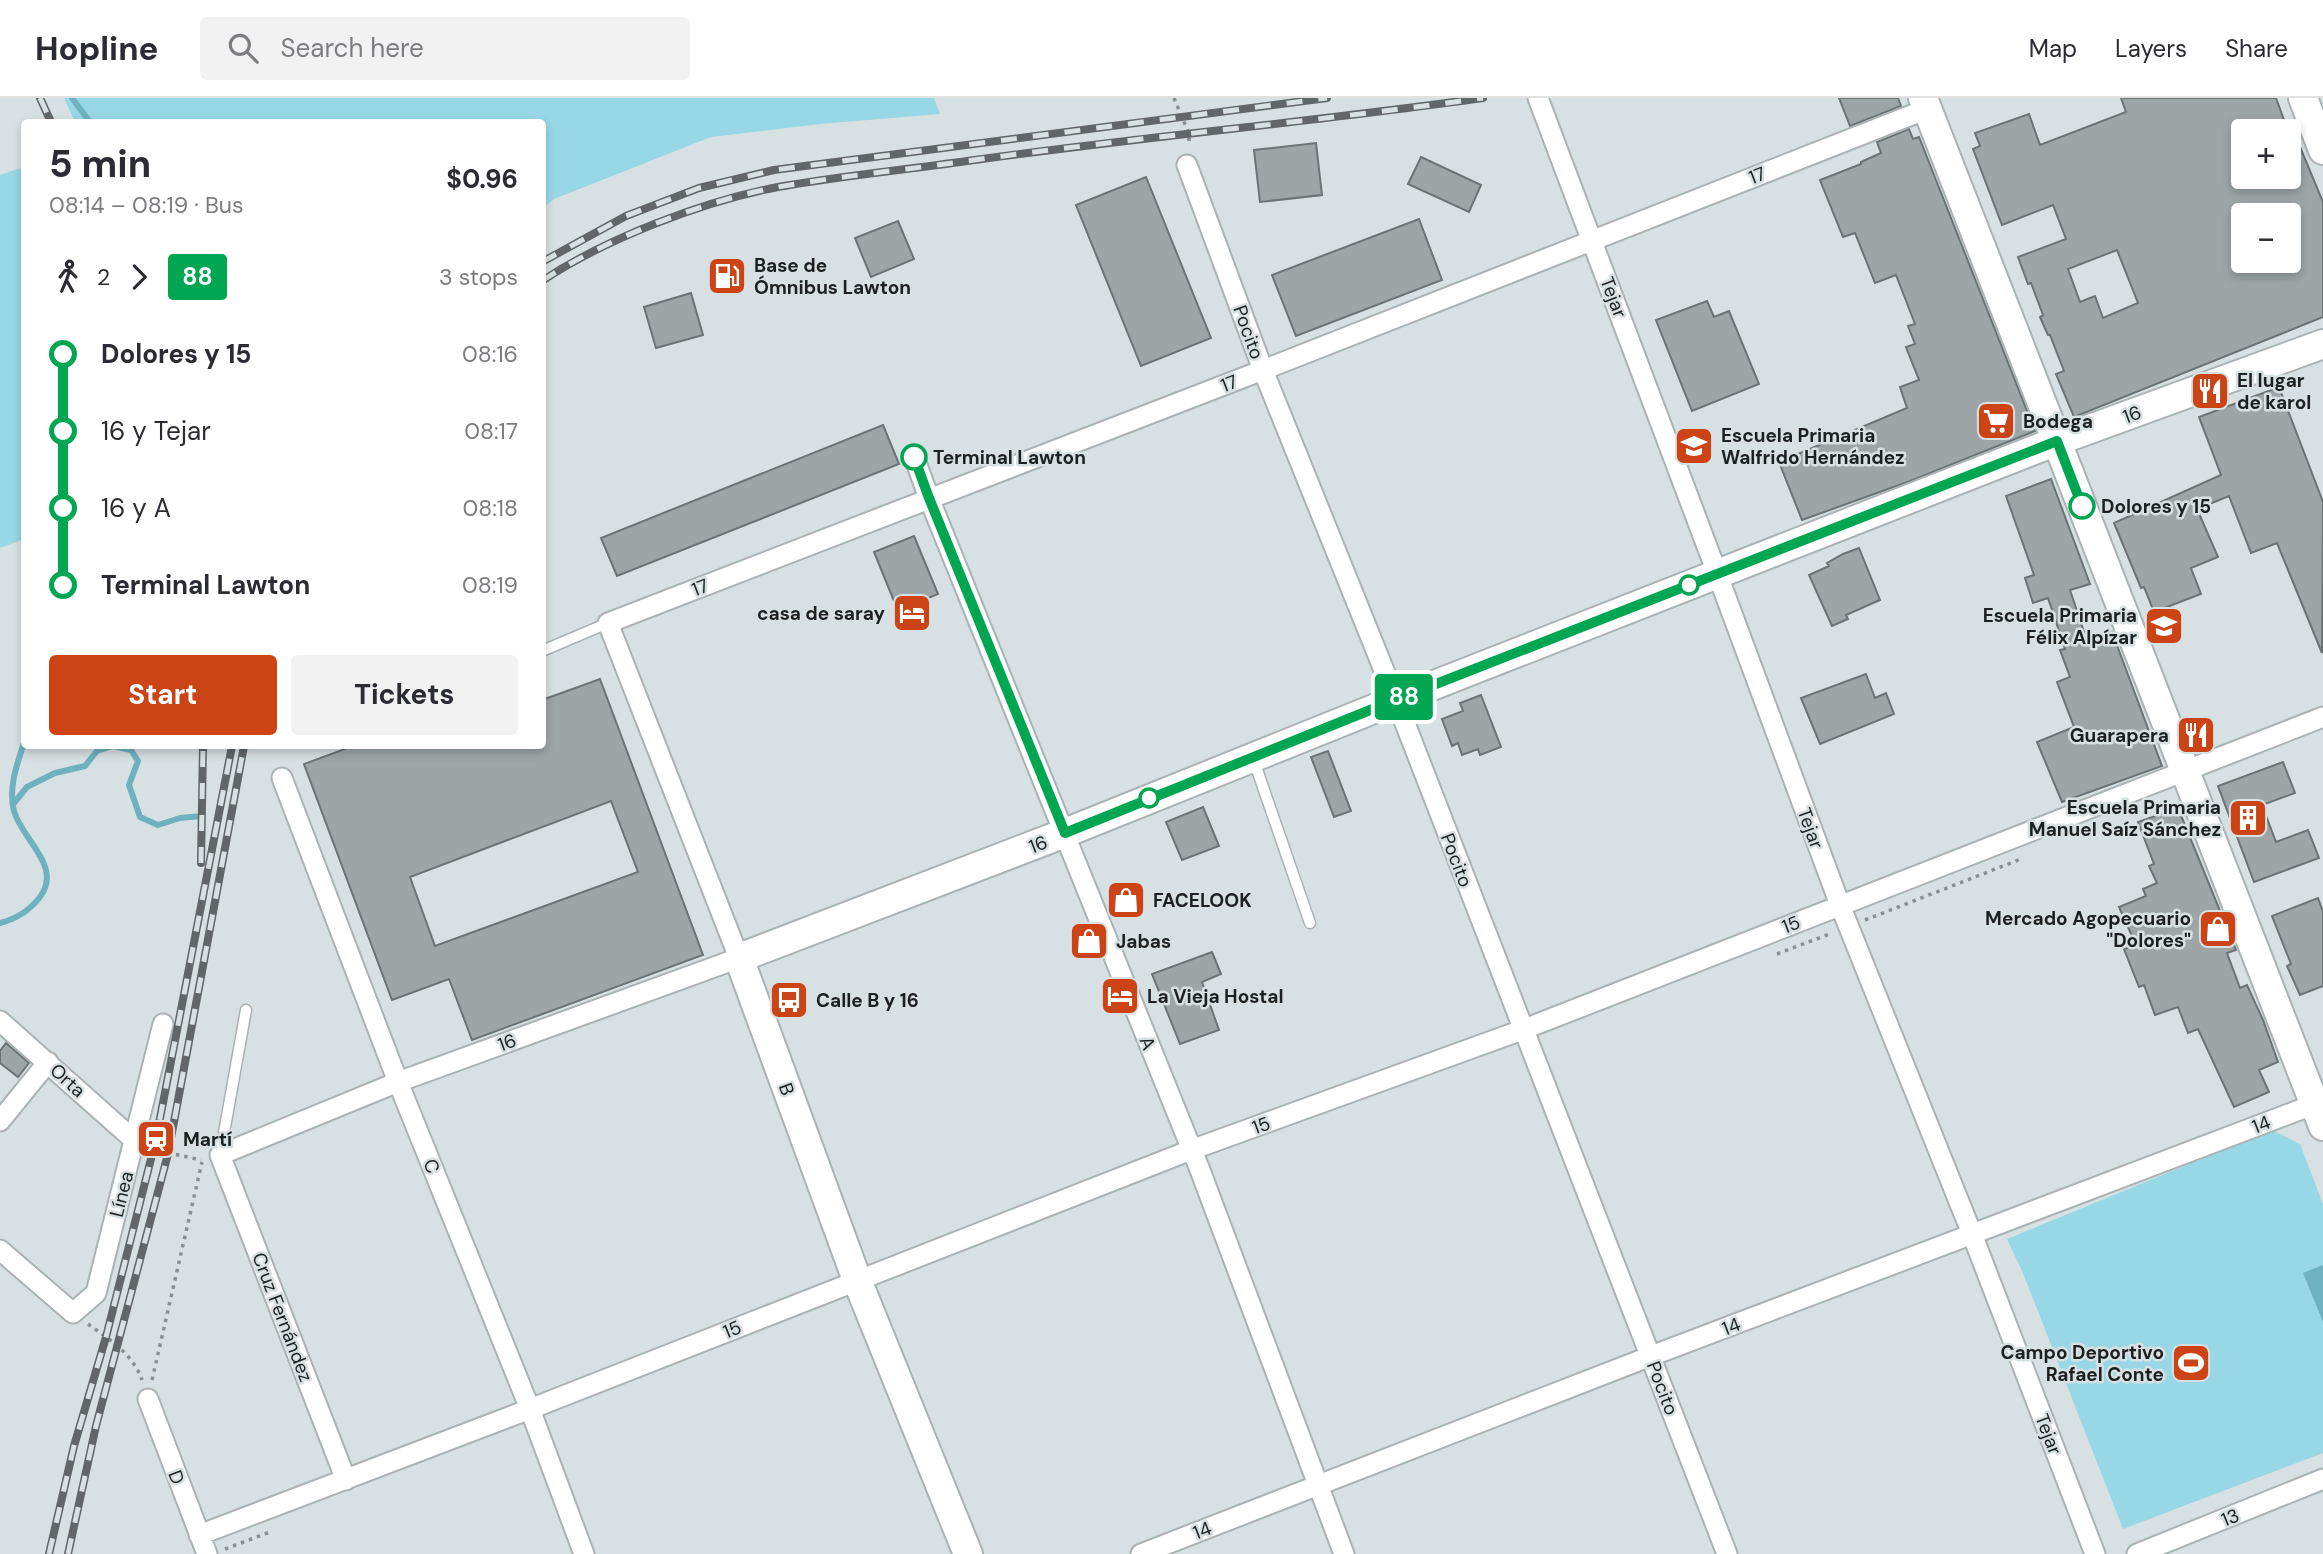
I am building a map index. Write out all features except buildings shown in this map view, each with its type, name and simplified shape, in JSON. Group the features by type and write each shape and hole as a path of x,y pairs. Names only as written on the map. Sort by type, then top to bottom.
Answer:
{"street":[{"name":"Tejar","path":"1538,98 1840,905 1972,1234 2095,1554"},
{"path":"2303,98 2323,150"},
{"name":"17","path":"608,623 1263,370 1592,240 1925,103"},
{"path":"1925,103 2183,771 2320,1110"},
{"name":"Pocito","path":"1186,165 1263,370 1395,700 1727,1554"},
{"name":"16","path":"211,1158 398,1082 739,958 1065,833 1395,700 2057,441 2323,344"},
{"name":"A","path":"914,457 1191,1150 1344,1554"},
{"name":"B","path":"608,623 739,958 857,1280 968,1554"},
{"name":"15","path":"199,1535 530,1409 1191,1150 1522,1030 2323,717"},
{"name":"C","path":"282,778 398,1082 530,1409 584,1554"},
{"name":"Orta","path":"0,1021 134,1140"},
{"name":"Línea","path":"73,1313 96,1293 163,1024"},
{"path":"0,1121 48,1062"},
{"name":"14","path":"1141,1554 1972,1234 2320,1110"},
{"name":"Cruz Fernández","path":"211,1158 346,1480"},
{"path":"0,1250 73,1313"},
{"name":"D","path":"148,1399 207,1554"},
{"name":"13","path":"2137,1554 2323,1479"}],"lane":[{"path":"546,649 608,623"},
{"path":"1252,757 1310,923"},
{"path":"211,1158 246,1010"}],"path":[{"path":"1174,98 1189,134 1186,165"},
{"path":"1772,956 2026,857"},
{"path":"134,1140 153,1150 211,1158 148,1399"},
{"path":"73,1313 118,1345 138,1369 148,1399"},
{"path":"213,1554 278,1529"}],"shaded area":[{"path":"64,98 934,98 940,114 711,137 554,199 546,206 546,119 74,119"},
{"path":"20,168 21,170 21,540 0,548 0,175"},
{"name":"Campo Deportivo Rafael Conte","path":"2272,1130 2300,1144 2323,1204 2323,1453 2123,1529 2023,1273 2007,1239"},
{"path":"2323,1265 2323,1322 2303,1273"}],"waterway":[{"path":"72,98 88,119"},
{"path":"0,923 27,910 40,897 46,886 44,864 18,822 12,802 14,776 22,749"},
{"path":"14,803 27,787 55,773 85,766 97,751 103,749"},
{"path":"126,749 131,750 138,761 129,785 140,817 158,825 180,818 202,816"}],"railway":[{"path":"40,98 50,119"},
{"path":"546,260 626,216 699,188 774,170 1327,98"},
{"path":"546,278 625,236 718,202 778,187 1032,152 1483,98"},
{"path":"201,863 203,749"},
{"path":"49,1554 74,1446 106,1337 156,1139 231,749"},
{"path":"68,1554 96,1426 168,1154 243,749"}],"bus line":[{"name":"88","path":"914,457 1065,833 1395,700 2057,441 2082,506"}],"place":[{"name":"Base de Ómnibus Lawton","path":"727,276"},
{"name":"El lugar de karol","path":"2210,391"},
{"name":"Bodega","path":"1996,421"},
{"name":"Escuela Primaria Walfrido Hernández","path":"1694,446"},
{"name":"Terminal Lawton","path":"914,457"},
{"name":"Dolores y 15","path":"2082,506"},
{"name":"casa de saray","path":"912,613"},
{"name":"Escuela Primaria Félix Alpízar","path":"2164,626"},
{"name":"Guarapera","path":"2196,735"},
{"name":"Escuela Primaria Manuel Saíz Sánchez","path":"2248,818"},
{"name":"FACELOOK","path":"1126,900"},
{"name":"Mercado Agopecuario \"Dolores\"","path":"2218,929"},
{"name":"Jabas","path":"1089,941"},
{"name":"La Vieja Hostal","path":"1120,996"},
{"name":"Calle B y 16","path":"789,1000"},
{"name":"Martí","path":"156,1139"},
{"name":"Campo Deportivo Rafael Conte","path":"2191,1363"}]}
